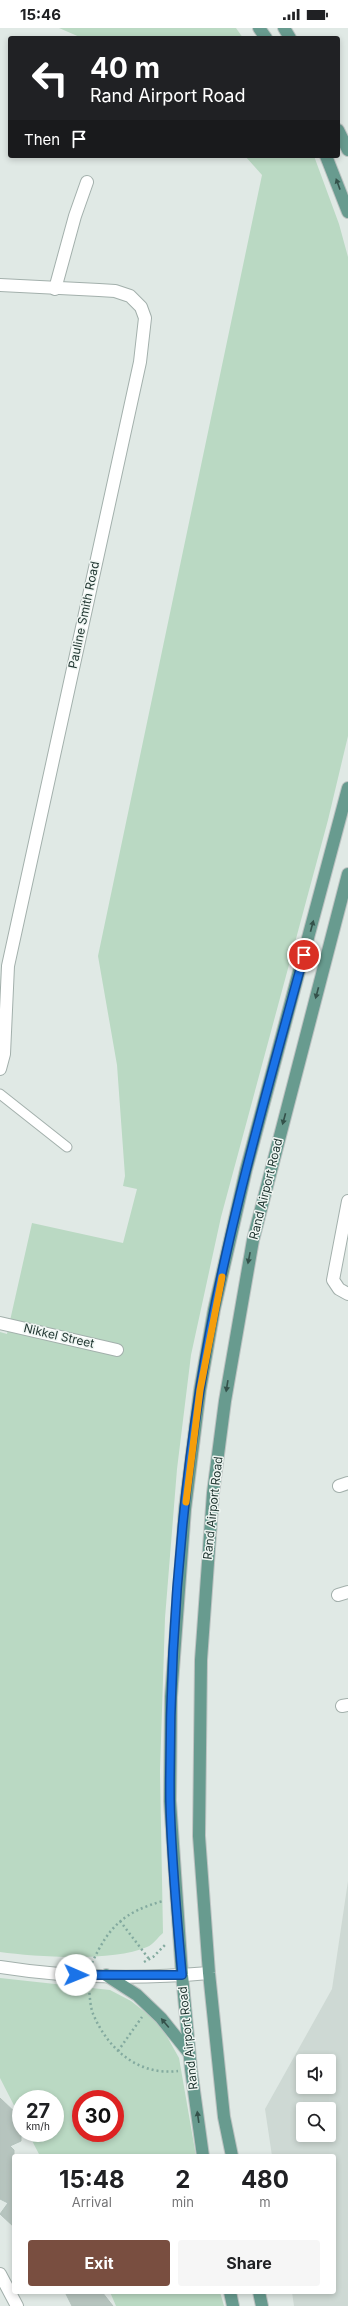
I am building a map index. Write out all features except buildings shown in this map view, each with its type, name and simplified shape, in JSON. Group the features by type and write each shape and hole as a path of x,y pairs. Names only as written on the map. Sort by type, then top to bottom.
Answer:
{"main road":[{"path":"340,134 348,150"},
{"path":"327,158 348,212"},
{"name":"Rand Airport Road","path":"203,2154 189,2053 177,1918 170,1801 171,1697 185,1509 200,1390 214,1310 246,1170 348,788"},
{"name":"Rand Airport Road","path":"232,2154 224,2117 209,1972 199,1836 201,1660 213,1493 225,1401 253,1240 348,874"},
{"path":"106,1975 137,1995 161,2018 189,2053"},
{"path":"230,2294 233,2306"},
{"path":"259,2294 262,2306"}],"street":[{"path":"55,289 75,216 87,182"},
{"name":"Pauline Smith Road","path":"0,285 55,289 99,290 123,293 130,296 144,311 146,325 140,362 8,966 4,1054 0,1069"},
{"path":"348,1201 333,1280 339,1289 348,1294"},
{"name":"Nikkel Street","path":"0,1323 117,1350"},
{"path":"0,1967 34,1972 86,1975 182,1975 209,1972"},
{"path":"0,2274 16,2306"}],"lane":[{"path":"0,1094 67,1147"}],"path":[{"path":"176,1898 134,1912 120,1921 101,1943 86,1975 93,2015 110,2044 126,2058 145,2068 167,2072 191,2069"},
{"path":"140,1964 163,1948 169,1938 177,1918"},
{"path":"120,1921 149,1959"},
{"path":"118,2051 149,2007"}],"shaded area":[{"path":"348,1881 348,2306 294,2306 292,2294 336,2294 336,2154 272,2154 265,2109 332,1989"}],"green space":[{"path":"59,28 236,28 242,36 77,36"},
{"path":"247,158 315,158 339,224 348,257 348,736 328,820 221,1217 191,1355 177,1469 165,1618 160,1771 163,1933 147,1947 132,1952 115,1955 54,1957 0,1952 0,1332 7,1334 32,1223 123,1243 137,1189 123,1186 125,1176 117,1065 98,956 262,175"},
{"path":"0,1978 110,1990 131,2001 160,2024 179,2058 196,2154 39,2154 33,2142 64,2142 64,2090 12,2090 12,2101 0,2078"},
{"path":"111,2294 221,2294 224,2306 116,2306"}],"slow traffic":[{"path":"186,1502 200,1390 214,1310 222,1277"}],"route":[{"path":"76,1975 182,1975 170,1801 171,1697 175,1623 185,1509 200,1390 214,1310 246,1170 304,955"}]}
